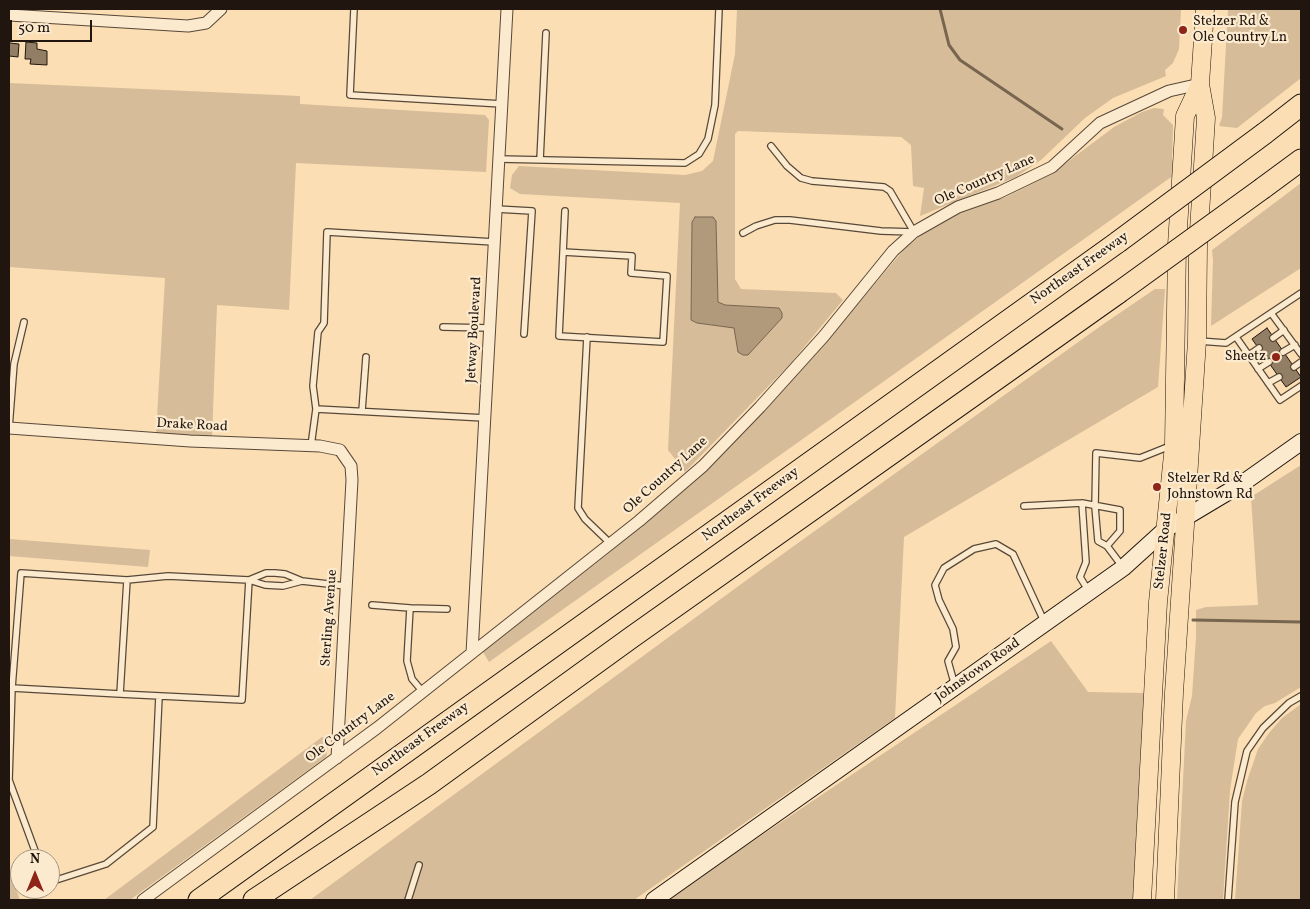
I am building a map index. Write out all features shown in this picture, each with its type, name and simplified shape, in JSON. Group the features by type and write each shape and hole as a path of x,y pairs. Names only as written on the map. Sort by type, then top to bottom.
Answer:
{"highway":[{"name":"Northeast Freeway","path":"199,900 1118,242 1301,105"},
{"path":"275,900 429,784 632,637 1118,293 1301,160"},
{"path":"254,900 429,784"}],"main road":[{"name":"Stelzer Road","path":"1165,900 1174,693 1187,518 1197,341 1198,246 1206,118 1200,84 1205,9"},
{"name":"Stelzer Road","path":"1142,900 1158,602 1174,445 1177,245 1185,116 1200,84"},
{"name":"Johnstown Road","path":"654,900 1123,568 1166,529 1187,518 1301,442"}],"street":[{"path":"9,15 188,26 206,23 221,9"},
{"name":"Jetway Boulevard","path":"472,653 507,9"},
{"name":"Ole Country Lane","path":"143,900 337,758 423,692 611,544 702,466 760,407 824,336 893,251 914,232 958,207 998,193 1052,167 1100,123 1169,91 1200,84"},
{"name":"Drake Road","path":"9,428 190,441 311,446 340,450 351,466 352,480"},
{"name":"Sterling Avenue","path":"337,758 352,480"}],"lane":[{"path":"354,9 350,95 502,104"},
{"path":"499,159 685,163 699,154 708,139 715,105 719,9"},
{"path":"540,160 546,33"},
{"path":"771,146 801,178 812,181 884,187 890,191 914,232"},
{"path":"496,209 532,211 524,334"},
{"path":"563,252 632,256 631,273 666,276 663,342 559,336 563,252 565,211"},
{"path":"743,234 756,226 775,220 914,232"},
{"path":"311,446 316,409 313,386 318,332 324,323 327,232 494,242"},
{"path":"1197,341 1226,343 1301,293"},
{"path":"1272,313 1301,354"},
{"path":"9,428 14,364 24,322"},
{"path":"443,327 490,328"},
{"path":"1274,338 1284,330"},
{"path":"587,337 578,508 585,519 611,544"},
{"path":"1236,337 1280,400 1301,386"},
{"path":"1283,352 1295,345"},
{"path":"1249,356 1259,348"},
{"path":"362,411 366,357"},
{"path":"1258,369 1268,362"},
{"path":"1294,367 1301,362"},
{"path":"1268,383 1278,376"},
{"path":"316,409 485,418"},
{"path":"1123,568 1107,546 1098,541 1095,507 1096,453 1140,458 1174,445"},
{"path":"1082,503 1086,562 1080,576 1089,592"},
{"path":"1024,506 1082,503 1095,507 1120,510 1120,531 1107,546"},
{"path":"955,687 948,661 956,647 953,629 939,600 935,585 944,568 974,549 996,544 1013,554 1045,623"},
{"path":"34,849 9,780 12,688 21,573 127,580 168,576 249,580 265,585 284,586 302,580"},
{"path":"249,580 266,573 285,574 302,580 346,586"},
{"path":"120,694 127,580"},
{"path":"12,688 242,700 249,580"},
{"path":"372,605 447,609"},
{"path":"410,608 406,661 412,678 423,692"},
{"path":"60,879 106,864 153,827 159,696"},
{"path":"1228,900 1235,802 1247,751 1263,728 1289,703 1301,696"},
{"path":"408,900 418,865"}],"shaded area":[{"path":"737,9 1181,9 1179,49 1173,63 1165,70 1166,76 1113,98 1085,118 1041,160 1016,177 920,216 924,188 913,186 911,145 901,137 738,131 735,134 735,279 741,289 836,293 843,300 791,363 685,472 668,450 680,203 520,194 510,188 512,175 519,166 685,175 702,171 713,161 735,54","holes":["695,217 716,221 717,302 725,305 779,308 738,352 735,328 697,323 691,320 692,222"]},
{"path":"1228,9 1301,9 1301,78 1237,128 1219,126 1222,117"},
{"path":"9,83 300,96 300,104 485,115 489,120 486,172 296,163 289,310 217,305 212,438 156,435 165,278 9,267"},
{"path":"1154,108 1164,109 1163,115 1173,125 1172,159 1174,175 489,662 483,652 608,554 692,482 823,346 905,248 933,226 959,213 1006,197 1050,175 1114,127 1142,112"},
{"path":"1301,183 1301,268 1211,326 1212,250"},
{"path":"695,217 713,217 716,221 718,302 725,305 779,308 782,313 782,318 748,355 738,352 734,328 697,323 691,320 692,222"},
{"path":"1155,289 1165,289 1158,387 904,537 895,718 634,900 310,900 759,571"},
{"path":"1301,465 1301,687 1275,703 1265,706 1256,713 1238,739 1230,790 1223,900 1177,900 1186,721 1192,696 1196,610 1206,607 1258,605 1251,497"},
{"path":"9,539 150,550 148,567 9,556"},
{"path":"1051,641 1088,692 1145,693 1137,900 665,900"},
{"path":"1301,704 1301,900 1235,900 1242,801 1247,781 1258,749 1269,733 1282,718"},
{"path":"322,737 326,738 329,743 326,757 130,900 104,900"},
{"path":"9,870 10,899 20,900 9,900"}],"building":[{"path":"9,41 10,43 19,44 18,57 9,56"},
{"path":"26,42 37,43 37,49 47,51 47,65 30,64 31,59 25,59"},
{"name":"Sheetz","path":"1267,328 1301,377 1286,387 1252,339"}],"waterway":[{"path":"940,9 949,45 960,60 1062,129"},
{"path":"1193,620 1301,622"}],"place":[{"name":"Stelzer Rd & Ole Country Ln","path":"1183,30"},
{"name":"Sheetz","path":"1276,357"},
{"name":"Stelzer Rd & Johnstown Rd","path":"1157,487"}]}
